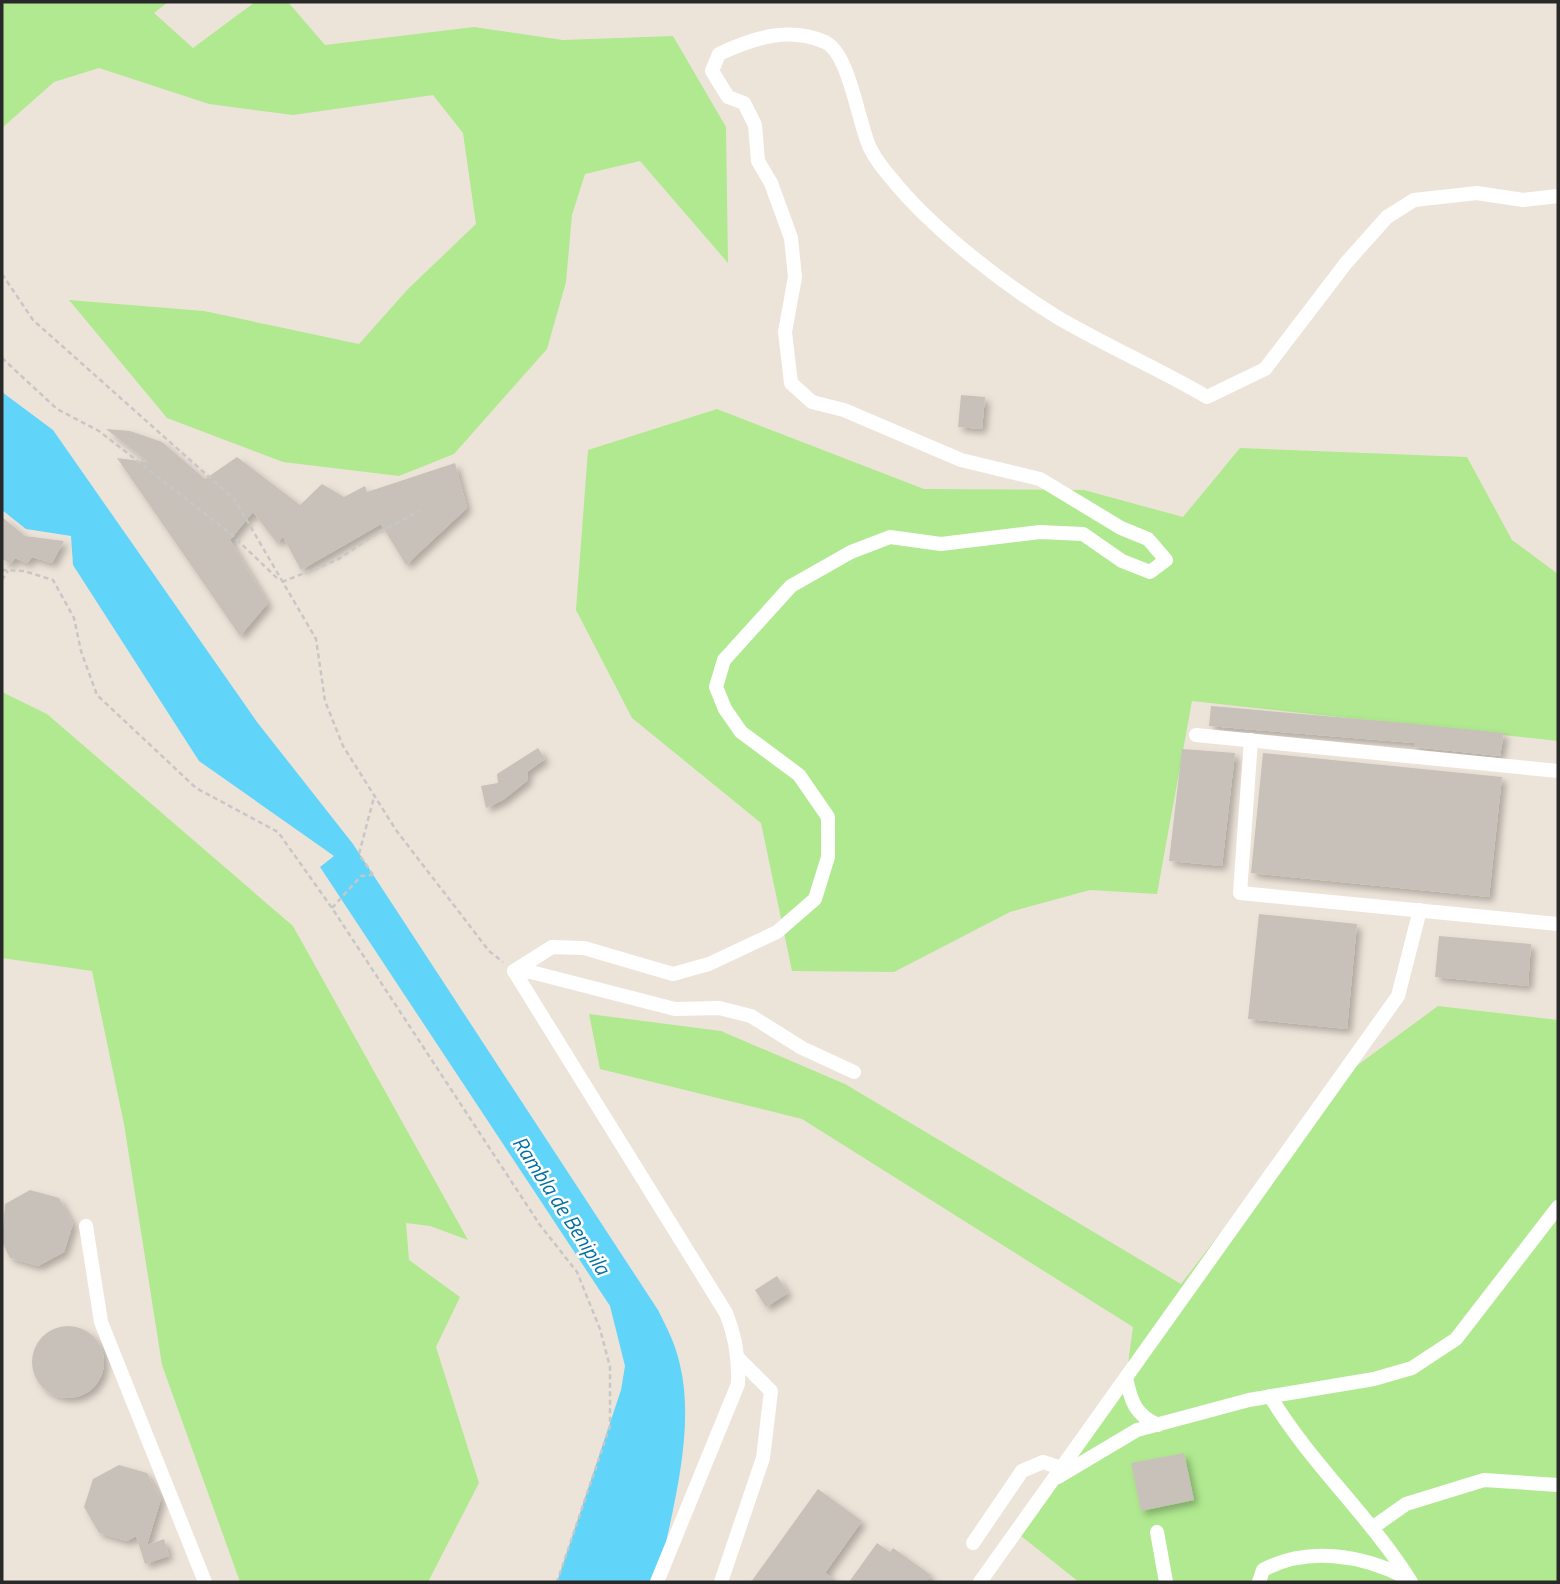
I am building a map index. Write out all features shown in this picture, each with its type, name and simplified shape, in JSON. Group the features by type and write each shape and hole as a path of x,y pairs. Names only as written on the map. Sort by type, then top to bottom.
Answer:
{"street":[{"path":"514,971 552,947 584,947 673,974 709,964 777,932 815,900 828,857 828,817 799,775 741,732 725,709 716,687 724,660 791,586 851,552 890,537 940,544 1040,531 1083,534 1122,561 1150,572 1166,560 1148,540 1040,479 956,458 844,410 812,402 791,383 785,332 795,277 792,238 771,183 758,161 755,125 744,103 729,97 712,71 719,54 768,35 792,34 828,43 842,62 870,148 891,179 959,246 1056,316 1159,368 1207,397 1265,369 1346,263 1387,217 1413,200 1478,193 1523,200 1558,197"},
{"path":"1196,735 1558,771"},
{"path":"1251,740 1240,893 1558,924"},
{"path":"980,1582 1398,996 1420,910"},
{"path":"514,971 531,972 675,1009 719,1008 751,1016 802,1048 853,1072"},
{"path":"514,971 726,1313 734,1332 739,1359 738,1384 657,1582"},
{"path":"1052,1481 1137,1430 1270,1396 1374,1379 1412,1368 1455,1339 1558,1207"},
{"path":"86,1226 101,1322 205,1582"},
{"path":"721,1582 763,1458 771,1391 739,1359"},
{"path":"1126,1378 1132,1403 1143,1418 1158,1424"},
{"path":"1270,1396 1294,1436 1372,1528 1410,1581"},
{"path":"973,1543 1022,1471 1043,1462 1061,1468"},
{"path":"1372,1528 1406,1504 1484,1480 1558,1485"},
{"path":"1157,1532 1162,1573 1166,1582"},
{"path":"1259,1582 1263,1570 1276,1563 1335,1555 1387,1568 1410,1581"}],"path":[{"path":"2,274 33,320 235,500 269,554 282,582 316,639 325,701 343,746 396,830 489,951 514,971"},
{"path":"2,358 57,410 99,432 231,534 282,582"},
{"path":"282,582 337,560 376,534 419,511"},
{"path":"2,570 24,571 53,580 74,618 81,651 97,695 196,788 278,832 332,908 540,1225 577,1272 600,1329 610,1367 610,1426 557,1582"},
{"path":"2,580 8,571"},
{"path":"332,908 362,876 373,875 359,854 374,795"}],"green space":[{"path":"2,2 168,2 154,13 193,48 255,2 288,2 325,45 474,27 563,40 673,36 726,127 728,263 640,161 585,174 572,215 566,282 547,349 454,454 399,476 283,462 167,418 69,300 204,311 359,344 408,289 476,224 463,133 433,95 293,115 209,104 99,68 54,82 2,128"},
{"path":"717,409 924,489 1084,490 1183,517 1240,448 1467,457 1512,540 1558,574 1558,741 1192,701 1157,894 1090,890 1010,912 894,972 792,971 761,823 632,718 576,610 588,450"},
{"path":"2,692 47,714 293,926 468,1240 430,1226 406,1223 409,1260 460,1297 436,1347 479,1483 428,1582 240,1582 162,1365 124,1124 92,971 2,958"},
{"path":"1438,1006 1558,1020 1558,1582 1079,1582 1016,1532 1126,1378 1133,1327 802,1119 600,1069 589,1014 721,1031 845,1084 1181,1284 1340,1078"}],"water":[{"name":"Rambla de Benipila","path":"2,392 53,430 257,722 353,844 658,1310 678,1358 684,1391 685,1418 680,1474 657,1582 557,1582 621,1390 625,1366 610,1306 320,867 334,856 199,761 73,565 71,536 26,529 2,510"}],"building":[{"path":"961,395 985,397 982,429 958,427"},
{"path":"106,429 130,431 162,442 205,479 237,457 300,505 322,484 344,497 365,486 367,492 455,463 467,508 406,565 381,524 301,570 283,537 277,543 253,512 230,540 268,603 240,636 117,458 148,462"},
{"path":"2,517 25,536 64,541 52,563 32,557 27,563 15,558 10,564 2,559"},
{"path":"1211,706 1504,733 1500,756 1414,747 1414,743 1209,726"},
{"path":"538,748 545,759 527,772 528,780 503,800 486,808 481,786 498,783 497,774"},
{"path":"1182,749 1235,753 1222,866 1169,861"},
{"path":"1263,753 1502,777 1489,897 1251,873"},
{"path":"1259,914 1357,924 1347,1029 1248,1019"},
{"path":"1439,936 1531,944 1528,986 1435,977"},
{"path":"30,1190 59,1198 73,1224 64,1252 38,1266 10,1258 2,1242 5,1204"},
{"path":"777,1276 788,1293 766,1307 755,1290"},
{"path":"75,1326 94,1336 102,1348 102,1376 94,1388 82,1396 61,1398 42,1388 34,1376 32,1355 42,1336 54,1328"},
{"path":"1184,1453 1194,1500 1141,1511 1131,1463"},
{"path":"119,1465 147,1473 161,1499 147,1545 164,1539 169,1556 145,1564 136,1536 127,1541 99,1533 84,1507 93,1479"},
{"path":"818,1489 862,1521 825,1573 838,1582 751,1582"},
{"path":"877,1543 890,1552 893,1548 931,1575 926,1582 849,1582"}]}
